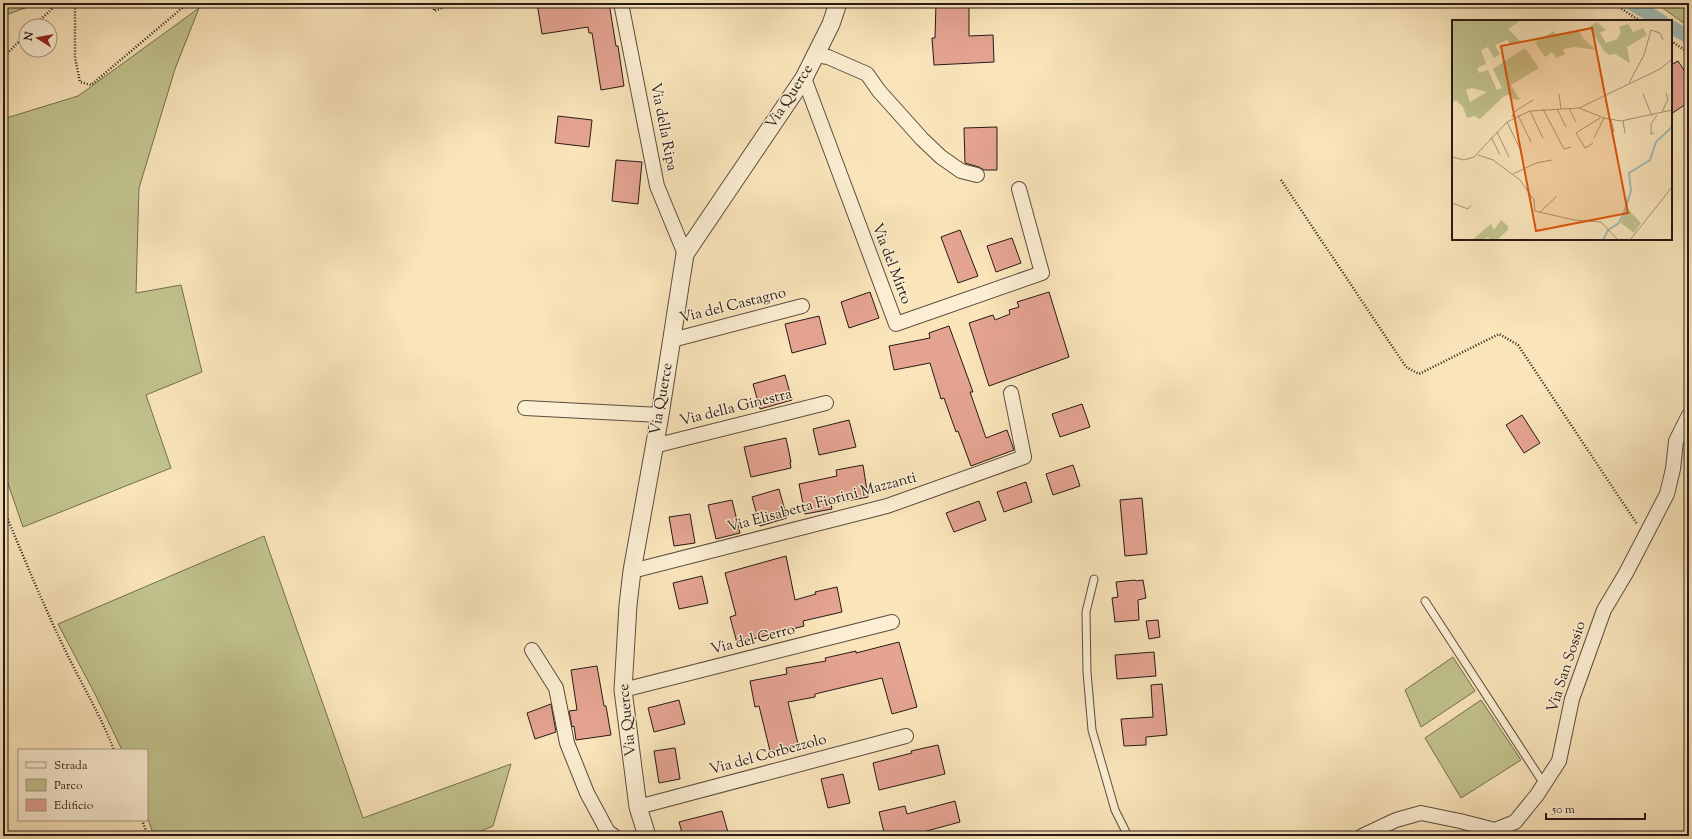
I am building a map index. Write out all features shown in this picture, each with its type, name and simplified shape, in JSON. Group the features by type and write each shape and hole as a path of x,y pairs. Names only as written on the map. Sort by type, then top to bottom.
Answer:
{"street":[{"name":"Via della Ripa","path":"621,3 658,186 685,254"},
{"name":"Via Querce","path":"647,836 638,807 623,690 628,605 632,571 660,415 685,254 804,78 831,24 838,3"},
{"path":"816,55 828,57 867,74 879,92 922,139 942,157 961,171 977,175"},
{"name":"Via del Mirto","path":"804,78 896,324 1042,273 1019,189"},
{"name":"Via del Castagno","path":"672,340 802,306"},
{"name":"Via Elisabetta Fiorini Mazzanti","path":"632,571 887,506 1024,457 1011,393"},
{"name":"Via della Ginestra","path":"654,446 826,403"},
{"path":"525,408 660,415"},
{"name":"Via San Sossio","path":"1362,836 1396,820 1422,813 1495,830 1515,822 1538,796 1559,761 1572,699 1604,610 1667,494 1673,470 1676,441 1689,415"},
{"name":"Via del Cerro","path":"623,690 892,622"},
{"path":"532,650 556,688 566,743 587,793 608,832 614,836"},
{"name":"Via del Corbezzolo","path":"638,807 906,736"}],"lane":[{"path":"1094,579 1086,612 1087,672 1092,730 1115,810 1128,836"},
{"path":"1425,601 1544,785"}],"path":[{"path":"42,18 58,3"},
{"path":"73,3 75,7 75,58 80,82 91,85 188,3"},
{"path":"434,3 434,11 455,3"},
{"path":"1619,7 1638,20"},
{"path":"3,58 18,42"},
{"path":"1672,42 1689,53"},
{"path":"1281,180 1406,367 1419,374 1499,334 1518,345 1645,536"},
{"path":"3,508 46,608 71,662 103,722 114,749"},
{"path":"142,821 148,836"}],"green space":[{"path":"3,3 39,3 3,16"},
{"path":"1656,3 1689,3 1689,27"},
{"path":"199,8 175,69 139,188 136,293 181,285 202,372 146,395 171,468 23,527 3,469 3,332 8,330 3,254 3,119 78,96"},
{"path":"264,536 363,818 511,764 493,826 470,836 154,836 148,819 148,749 122,749 96,696 58,624"},
{"path":"1453,657 1475,691 1421,727 1405,690"},
{"path":"1481,700 1521,760 1461,798 1425,738"}],"building":[{"path":"537,3 609,3 616,46 618,46 624,86 601,90 592,33 589,33 588,27 542,34"},
{"path":"936,3 969,3 969,36 993,35 994,62 934,65 932,38 935,38"},
{"path":"1678,61 1689,78 1689,102 1672,113 1672,64"},
{"path":"558,116 592,120 589,147 555,143"},
{"path":"997,127 997,170 984,170 965,163 964,128"},
{"path":"616,160 642,162 638,204 612,201"},
{"path":"960,230 978,276 958,283 941,237"},
{"path":"1012,238 1021,263 996,272 987,246"},
{"path":"870,292 879,318 849,328 841,302"},
{"path":"1049,292 1069,357 989,386 969,323 993,315 995,320 1010,314 1009,310 1019,307 1017,302"},
{"path":"819,316 826,344 792,353 785,324"},
{"path":"949,326 973,392 970,392 986,438 1007,430 1014,450 971,466 958,431 956,432 944,398 941,399 930,363 894,370 889,346 930,338 929,333"},
{"path":"785,375 792,400 760,409 753,384"},
{"path":"1082,404 1090,427 1060,437 1052,414"},
{"path":"1522,415 1540,443 1524,453 1506,425"},
{"path":"849,420 856,447 819,455 813,429"},
{"path":"786,438 791,468 751,477 744,447"},
{"path":"863,465 868,497 831,504 832,509 805,514 799,484 837,476 836,470"},
{"path":"1073,465 1080,486 1053,495 1046,474"},
{"path":"1026,482 1032,502 1004,512 997,492"},
{"path":"779,489 787,518 760,526 752,497"},
{"path":"1142,498 1147,554 1125,556 1120,500"},
{"path":"732,500 740,533 716,539 708,505"},
{"path":"979,501 986,520 954,532 946,513"},
{"path":"690,514 695,543 674,546 669,517"},
{"path":"786,556 795,600 816,594 815,592 837,587 842,612 803,621 804,626 737,643 730,617 736,615 725,573"},
{"path":"702,576 708,603 679,609 673,583"},
{"path":"1143,580 1146,598 1138,600 1139,620 1115,622 1112,598 1118,597 1116,582"},
{"path":"1158,620 1160,637 1149,639 1146,621"},
{"path":"899,642 917,707 892,714 882,678 815,694 815,697 788,702 798,744 770,751 759,706 755,707 750,681 787,674 786,668 826,661 825,658 856,651 856,653"},
{"path":"1154,652 1156,676 1117,679 1115,655"},
{"path":"597,666 611,735 576,740 574,726 572,727 569,711 577,710 571,670"},
{"path":"1162,684 1167,735 1146,737 1146,745 1124,746 1121,719 1153,717 1151,685"},
{"path":"679,700 685,724 654,732 648,708"},
{"path":"551,704 556,732 535,739 527,713"},
{"path":"938,745 945,774 879,790 873,763 912,753 911,751"},
{"path":"675,748 680,779 659,783 654,751"},
{"path":"843,774 850,803 828,808 821,779"},
{"path":"955,801 960,822 908,836 885,836 879,812 905,806 907,814"},
{"path":"722,811 729,836 683,836 679,822"}],"waterway":[{"path":"1631,3 1659,20"},
{"path":"1672,28 1689,37"}]}
